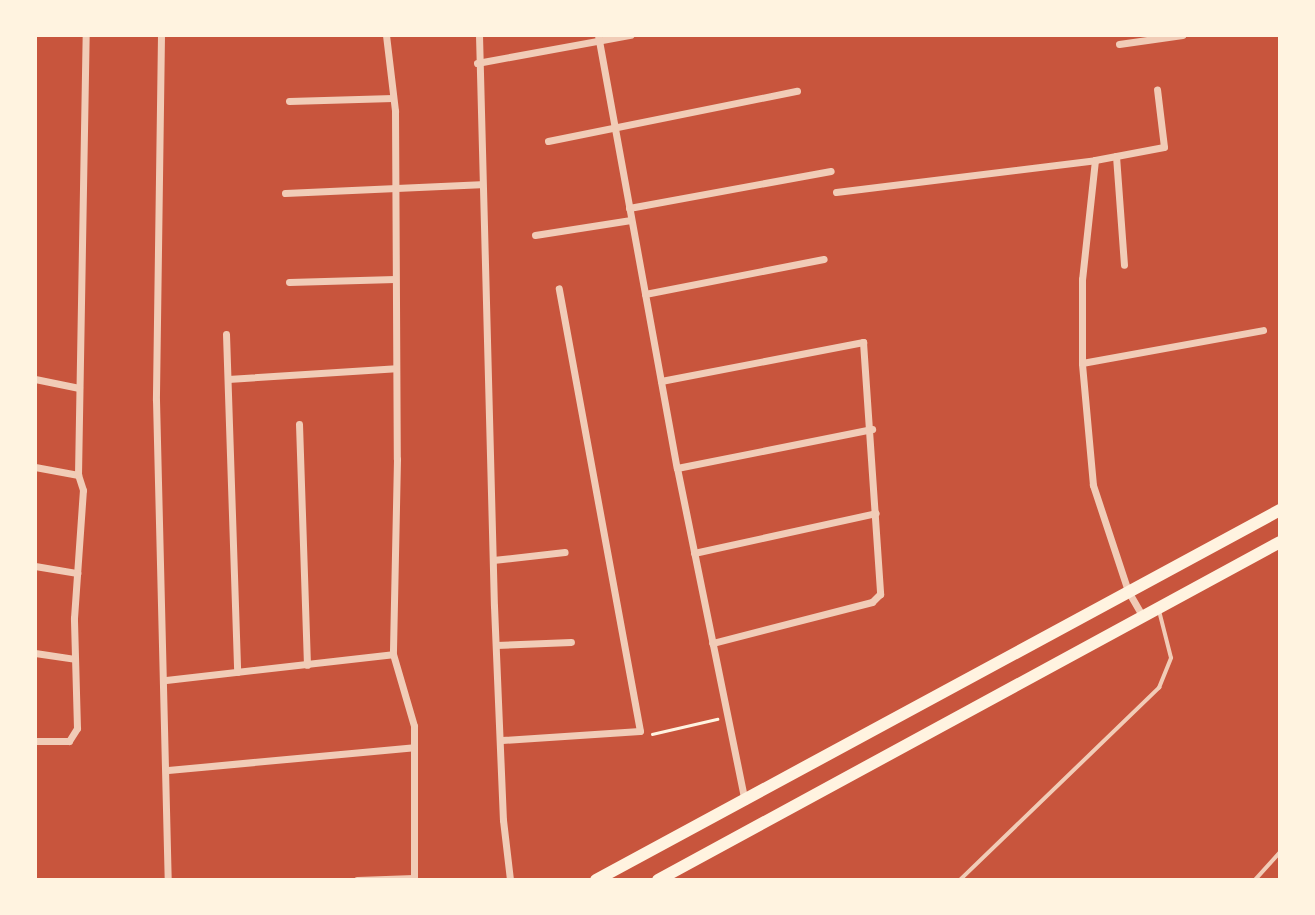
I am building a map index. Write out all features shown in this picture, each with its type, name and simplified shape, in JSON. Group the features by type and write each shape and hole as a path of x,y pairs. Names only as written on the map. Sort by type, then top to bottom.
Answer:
{"highway":[{"path":"596,880 1280,510"},
{"path":"658,880 1043,667 1143,617 1280,542"}],"street":[{"path":"35,741 60,743 74,737 77,572 82,491 78,475 86,35"},
{"path":"161,35 156,400 166,680 169,880"},
{"path":"357,880 414,879 414,726 393,654 395,189 393,98 386,35"},
{"path":"479,35 477,63 480,184 496,645 502,740 503,820 510,880"},
{"path":"477,63 598,38 630,35"},
{"path":"1119,44 1182,35"},
{"path":"598,38 677,468 745,801"},
{"path":"836,192 1095,160 1164,147 1157,89"},
{"path":"548,141 797,91"},
{"path":"289,101 393,98"},
{"path":"1116,156 1124,265"},
{"path":"1095,160 1082,279 1082,363 1093,485 1128,591 1143,617"},
{"path":"629,208 831,171"},
{"path":"285,193 480,184"},
{"path":"535,235 631,220"},
{"path":"645,294 824,259"},
{"path":"289,282 396,279"},
{"path":"502,740 640,731 559,288"},
{"path":"1082,363 1263,330"},
{"path":"226,334 237,672"},
{"path":"661,381 863,342 872,429 880,594 872,602 712,643"},
{"path":"228,379 396,368"},
{"path":"35,379 79,388"},
{"path":"299,424 307,665"},
{"path":"677,468 872,429"},
{"path":"35,467 78,475"},
{"path":"694,553 877,513"},
{"path":"493,560 565,552"},
{"path":"35,566 77,572"},
{"path":"496,645 571,642"},
{"path":"35,653 75,659"},
{"path":"166,680 393,654"},
{"path":"168,770 414,747"}],"lane":[{"path":"960,880 1159,688 1171,658 1158,609"},
{"path":"1255,880 1280,852"}],"path":[{"path":"640,731 652,734 727,717"}]}
